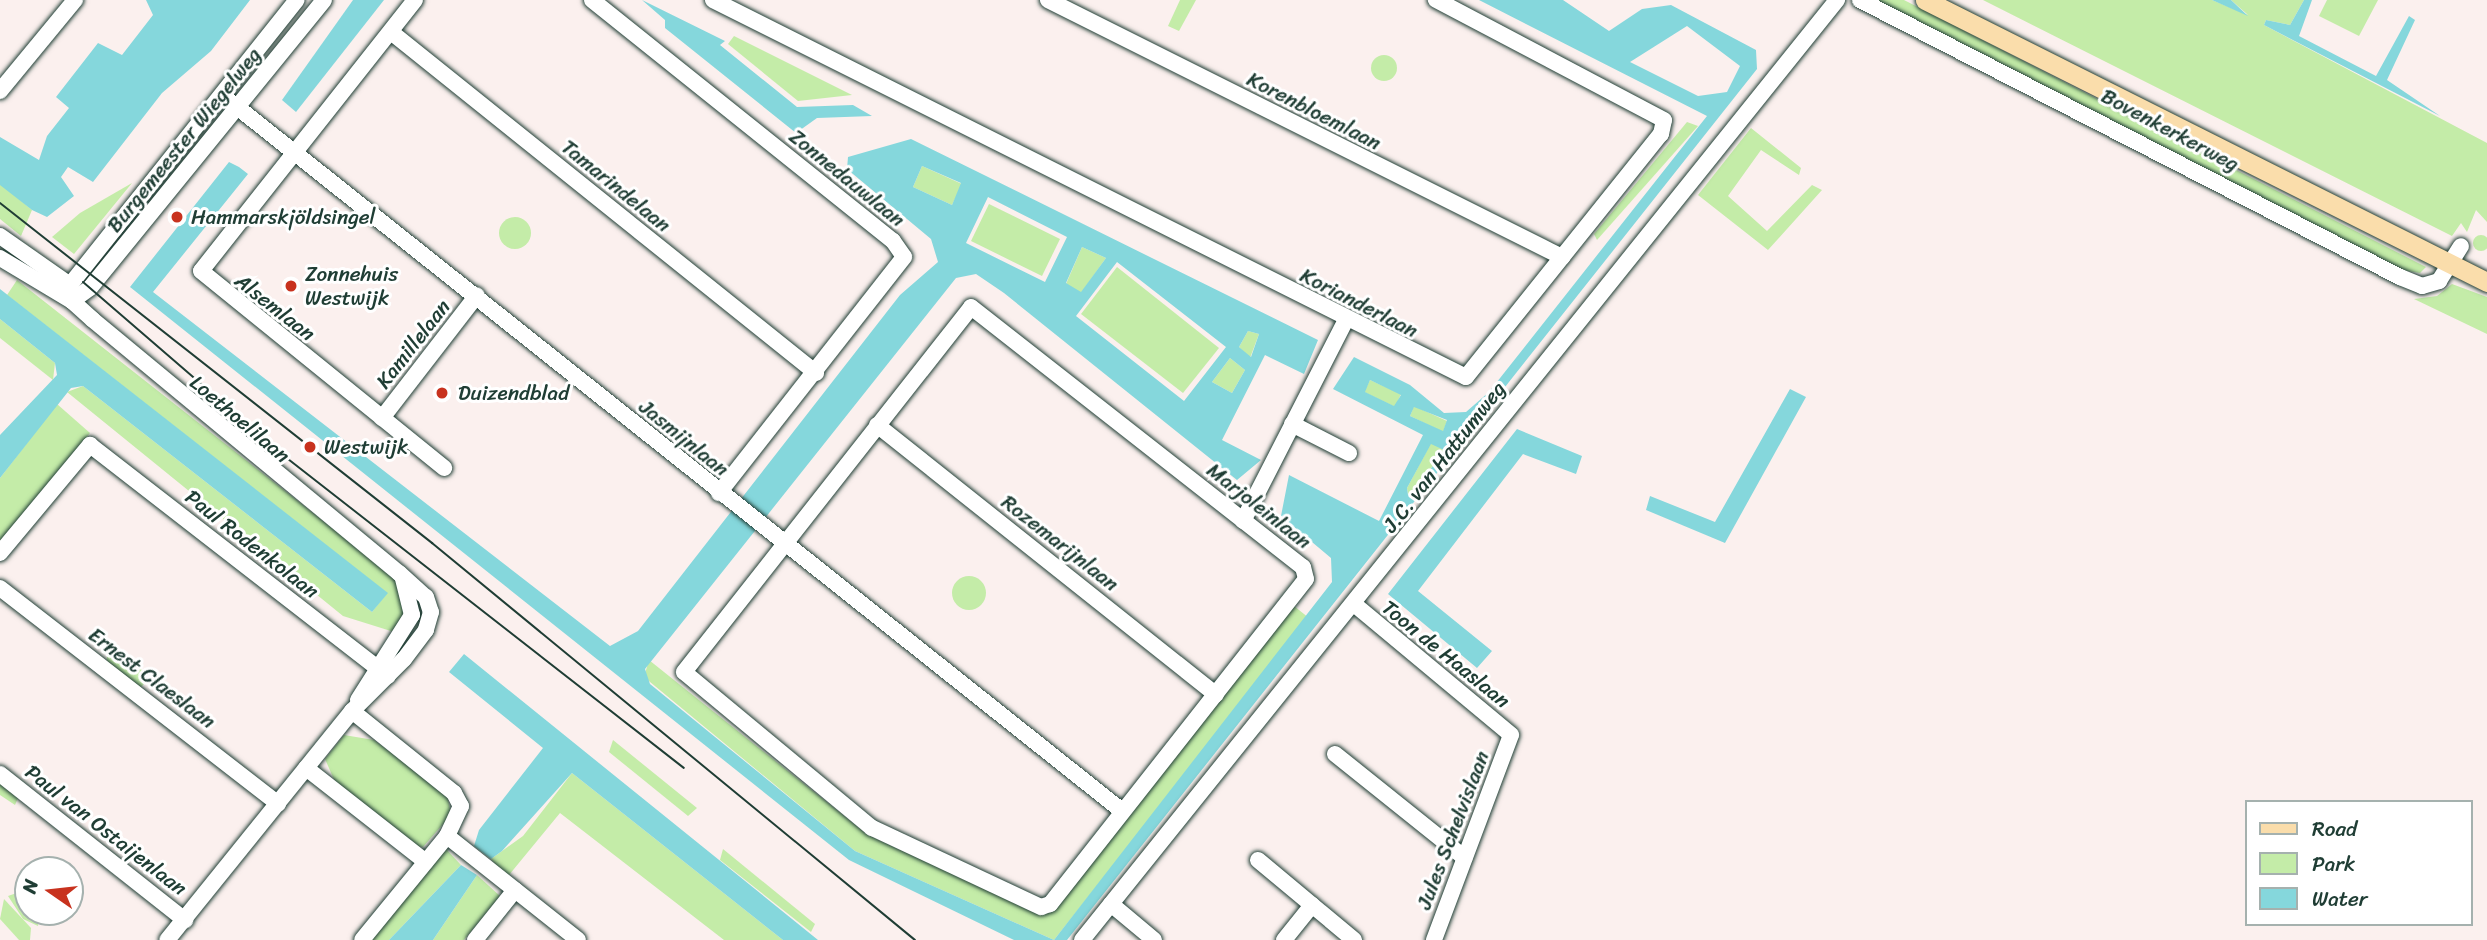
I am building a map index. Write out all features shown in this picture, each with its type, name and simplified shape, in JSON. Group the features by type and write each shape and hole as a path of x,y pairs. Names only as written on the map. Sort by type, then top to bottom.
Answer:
{"main road":[{"name":"Bovenkerkerweg","path":"1925,0 2487,282"}],"street":[{"path":"0,91 75,0"},
{"name":"Burgemeester Wiegelweg","path":"71,293 297,0"},
{"name":"Burgemeester Wiegelweg","path":"71,293 90,288 239,108 324,0"},
{"path":"293,153 415,0"},
{"name":"Zonnedauwlaan","path":"592,0 893,240 904,257 724,497"},
{"name":"Korianderlaan","path":"713,0 1346,320 1466,377 1661,134 1664,120 1437,0"},
{"name":"Korenbloemlaan","path":"1048,0 1562,257"},
{"name":"J.C. van Hattumweg","path":"1082,940 1837,0"},
{"name":"Bovenkerkerweg","path":"1860,0 2400,278 2422,285 2439,281 2461,246"},
{"name":"Tamarindelaan","path":"391,32 816,373"},
{"name":"Jasmijnlaan","path":"222,95 477,295 724,497 1122,811"},
{"name":"Alsemlaan","path":"293,153 201,271 444,468"},
{"path":"0,236 71,293"},
{"path":"0,258 71,293"},
{"name":"Loethoelilaan","path":"71,293 285,485 399,573 426,597 431,612 426,630 382,671 167,940"},
{"name":"Kamillelaan","path":"382,418 477,295"},
{"name":"Marjoleinlaan","path":"971,307 1303,567 1306,579 1050,904 1041,906 872,828 684,672 877,425 971,307"},
{"path":"1243,521 1346,320"},
{"path":"1292,424 1349,453"},
{"name":"Rozemarijnlaan","path":"877,425 1216,695"},
{"name":"Paul Rodenkolaan","path":"0,553 90,445 382,671"},
{"name":"Ernest Claeslaan","path":"0,587 278,804"},
{"name":"Toon de Haaslaan","path":"1354,604 1511,735"},
{"path":"352,711 454,793 461,817 362,940"},
{"name":"Jules Schelvislaan","path":"1434,940 1511,735"},
{"path":"1335,754 1465,858"},
{"path":"306,768 426,862"},
{"name":"Paul van Ostaijenlaan","path":"0,774 185,920"},
{"path":"447,836 578,940"},
{"path":"1258,860 1354,940"},
{"path":"475,940 515,890"},
{"path":"1111,904 1154,940"},
{"path":"1284,940 1312,905"}],"green space":[{"path":"1180,0 1196,0 1179,31 1168,26"},
{"path":"1876,0 1904,0 2426,267 2420,273 2401,270"},
{"path":"1983,0 2212,0 2248,15 2231,0 2304,0 2290,25 2266,20 2264,25 2487,143 2487,222 2476,210 2467,232 2461,223 2452,236"},
{"path":"2327,0 2378,0 2359,36 2319,16"},
{"path":"734,36 852,95 798,101 728,44"},
{"path":"1384,55 1393,59 1397,68 1393,77 1384,81 1375,77 1371,68 1375,59"},
{"path":"1687,122 1698,126 1597,240 1594,234"},
{"path":"1751,128 1801,168 1799,175 1761,150 1728,196 1767,231 1812,185 1822,190 1768,250 1698,195"},
{"path":"922,166 962,184 952,205 913,187"},
{"path":"0,183 32,210 21,236 0,219"},
{"path":"132,183 74,254 52,237 80,213"},
{"path":"989,204 1060,239 1042,276 971,241"},
{"path":"515,217 526,222 531,233 526,244 515,249 504,244 499,233 504,222"},
{"path":"2475,237 2487,237 2487,249 2475,249"},
{"path":"1082,247 1106,258 1081,293 1066,284"},
{"path":"1117,267 1219,348 1183,393 1081,314"},
{"path":"17,280 388,572 404,590 406,614 394,632 343,616 67,392 83,386 372,612 387,593 7,295"},
{"path":"2452,284 2487,297 2487,334 2414,299 2437,296"},
{"path":"0,319 55,363 53,380 0,338"},
{"path":"1248,331 1259,334 1250,358 1239,347"},
{"path":"1230,358 1245,370 1232,393 1212,382"},
{"path":"1370,380 1401,394 1395,407 1364,392"},
{"path":"57,404 90,433 0,544 0,478"},
{"path":"1414,406 1447,421 1443,432 1410,416"},
{"path":"1431,443 1446,451 1408,495 1407,488"},
{"path":"969,576 981,581 986,593 981,605 969,610 957,605 952,593 957,581"},
{"path":"1294,606 1309,618 1054,940 855,851 644,677 649,660 868,835 1038,913"},
{"path":"110,645 151,677 137,691 106,662"},
{"path":"344,735 374,740 447,794 451,815 423,847 411,846 336,784 325,759"},
{"path":"613,740 697,808 688,816 609,752"},
{"path":"572,773 783,940 724,940 560,813 509,875 498,868 491,859 523,836"},
{"path":"0,783 18,798 15,805 0,795"},
{"path":"446,849 461,865 389,940 370,940"},
{"path":"723,849 815,924 811,932 720,860"},
{"path":"477,875 500,896 464,940 433,940"},
{"path":"14,894 14,905 8,896"},
{"path":"4,899 14,910 14,926 31,928 30,940 19,940 0,919"}],"water":[{"path":"146,0 250,0 211,51 162,93 93,182 68,167 61,177 74,196 47,217 32,210 0,185 0,137 39,160 47,136 69,108 56,97 98,43 122,55 153,15"},
{"path":"353,0 384,0 296,112 282,100"},
{"path":"642,0 725,41 720,45 797,107 853,105 872,116 817,118 796,133 665,28 665,20"},
{"path":"1479,0 1563,0 1609,31 1642,9 1671,5 1756,50 1757,69 1067,940 1054,940 1332,582 1331,558 1281,516 1289,475 1379,521 1423,435 1333,389 1354,357 1410,385 1444,413 1466,412 1489,392 1707,116","holes":["1687,26 1740,66 1727,92 1698,96 1630,62","1370,380 1401,395 1394,406 1365,392","1414,407 1447,420 1443,431 1410,416","1431,444 1446,451 1408,495 1407,488"]},
{"path":"2212,0 2231,0 2248,16"},
{"path":"2304,0 2312,0 2299,36 2376,76 2409,16 2415,20 2387,80 2440,116 2264,25 2266,20 2290,25"},
{"path":"911,139 1318,340 1304,374 1265,355 1222,440 1261,460 1237,480 1004,293 976,274 956,278 645,669 650,684 855,851 1054,940 1014,940 849,860 130,287 229,162 248,174 153,292 610,646 638,631 900,295 938,262 931,239 847,169 848,157","holes":["922,166 961,183 952,205 913,187","988,197 1067,237 1045,282 966,243","1082,247 1106,258 1081,292 1066,283","1117,262 1226,347 1184,401 1076,316","1248,331 1259,334 1251,357 1239,347","1230,358 1245,370 1232,393 1212,382"]},
{"path":"0,289 388,593 372,612 83,386 71,388 0,478 0,435 57,375 55,363 0,319"},
{"path":"1790,389 1806,397 1725,543 1646,510 1650,496 1715,522"},
{"path":"1517,429 1582,456 1576,474 1523,454 1418,591 1492,651 1477,668 1388,594"},
{"path":"464,654 818,940 783,940 572,773 502,851 491,859 474,846 479,830 543,748 449,672"},
{"path":"461,865 477,875 433,940 389,940"}],"tram line":[{"path":"0,203 432,543 915,940"},
{"path":"83,282 288,459 684,768"}],"place":[{"name":"Hammarskjöldsingel","path":"177,217"},
{"name":"Zonnehuis Westwijk","path":"291,286"},
{"name":"Duizendblad","path":"442,393"},
{"name":"Westwijk","path":"310,447"}]}
